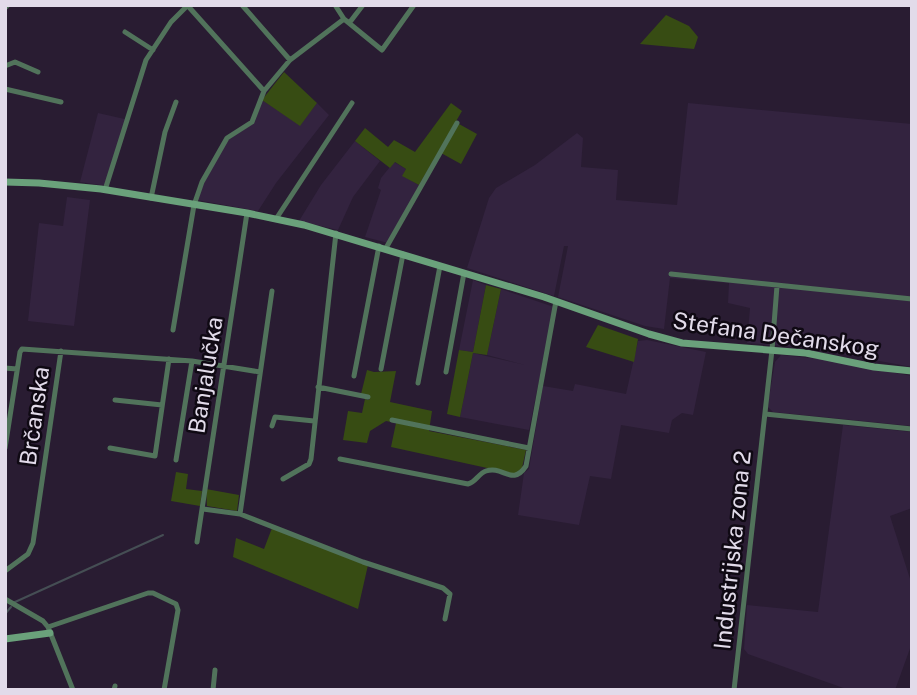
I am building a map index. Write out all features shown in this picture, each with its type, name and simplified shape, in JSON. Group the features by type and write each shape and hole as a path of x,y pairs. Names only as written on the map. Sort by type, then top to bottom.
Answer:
{"main road":[{"name":"Stefana Dečanskog","path":"5,182 104,190 276,219 335,233 682,343 806,353 874,367 912,371"},
{"path":"5,639 49,630"}],"street":[{"path":"242,5 290,60"},
{"path":"335,5 347,21 382,50 414,5"},
{"path":"173,330 194,205 202,182 227,138 252,122 264,91 290,60 347,21 363,5"},
{"path":"104,190 146,60 171,22 188,6 264,91"},
{"path":"125,32 153,50"},
{"path":"5,66 15,62 38,72"},
{"path":"5,89 61,102"},
{"path":"152,198 164,132 176,102"},
{"path":"276,219 352,103"},
{"path":"354,376 383,247 457,123"},
{"name":"Banjalučka","path":"197,542 247,214"},
{"path":"283,478 309,464 311,459 335,233"},
{"path":"381,369 403,254"},
{"path":"418,383 440,266"},
{"path":"446,372 464,273"},
{"path":"671,274 912,299"},
{"name":"Industrijska zona 2","path":"734,690 777,286"},
{"path":"240,514 272,290"},
{"path":"340,459 468,484 488,470 516,476 522,474 526,466 556,301"},
{"name":"Brčanska","path":"5,448 19,352 22,349 61,351 33,543 28,554 5,571"},
{"path":"61,351 192,361 260,372"},
{"path":"110,448 155,456 169,359"},
{"path":"176,460 192,361"},
{"path":"5,368 17,369"},
{"path":"318,387 368,397"},
{"path":"115,400 162,405"},
{"path":"765,414 912,429"},
{"path":"272,426 275,416 314,421"},
{"path":"392,420 529,448"},
{"path":"203,509 240,514 363,562 443,588 450,594 445,619"},
{"path":"49,630 148,593 164,597 176,604 178,610 164,690"},
{"path":"5,599 43,621 73,690"},
{"path":"213,690 215,670"}],"shaded area":[{"path":"262,100 300,125 317,103 329,115 276,183 258,211 197,200 227,141 255,122"},
{"path":"688,103 912,124 912,367 809,348 747,343 750,308 728,303 729,283 670,278 664,329 645,326 558,297 568,246 564,246 554,296 467,268 489,198 496,188 535,165 577,133 583,138 581,167 618,170 616,200 677,205"},
{"path":"98,113 129,120 107,186 80,182"},
{"path":"355,141 380,161 353,197 338,230 299,221 321,185"},
{"path":"394,162 406,169 403,176 419,185 388,243 365,237 381,190 378,188 381,178"},
{"path":"67,197 90,200 74,326 28,321 39,223 63,226"},
{"path":"473,280 486,285 473,352 459,350"},
{"path":"501,289 554,307 529,430 460,417 473,353 525,365 487,355"},
{"path":"647,340 706,352 693,415 682,413 672,420 669,433 621,425 611,479 590,476 579,525 518,515 524,473 529,469 543,386 573,391 575,384 626,394 638,341"},
{"path":"781,355 820,359 912,376 912,426 773,412 768,407 769,398 775,362"},
{"path":"843,425 912,432 912,508 890,516 912,585 912,643 895,690 849,690 748,654 744,649 747,605 818,612"}],"green space":[{"path":"666,15 689,26 698,37 694,49 640,44"},
{"path":"284,72 317,103 300,126 262,100"},
{"path":"451,103 462,111 419,185 402,176 406,169 395,162 390,168 355,141 365,128 388,147 394,140 415,152"},
{"path":"459,124 477,134 461,164 441,153"},
{"path":"486,285 501,289 487,355 473,353 460,417 447,414 459,350 473,352"},
{"path":"598,325 638,339 634,362 586,347"},
{"path":"367,370 396,371 390,402 432,411 429,431 526,450 522,468 515,474 391,447 396,423 386,421 370,431 367,443 343,440 348,411 362,413 365,399 369,400 370,396 361,394"},
{"path":"176,472 188,474 186,489 202,491 200,506 171,501"},
{"path":"206,489 239,495 237,511 207,506"},
{"path":"272,528 368,565 358,609 233,557 236,538 264,549"}],"waterway":[{"path":"15,602 163,535"},
{"path":"5,614 11,607"}]}
